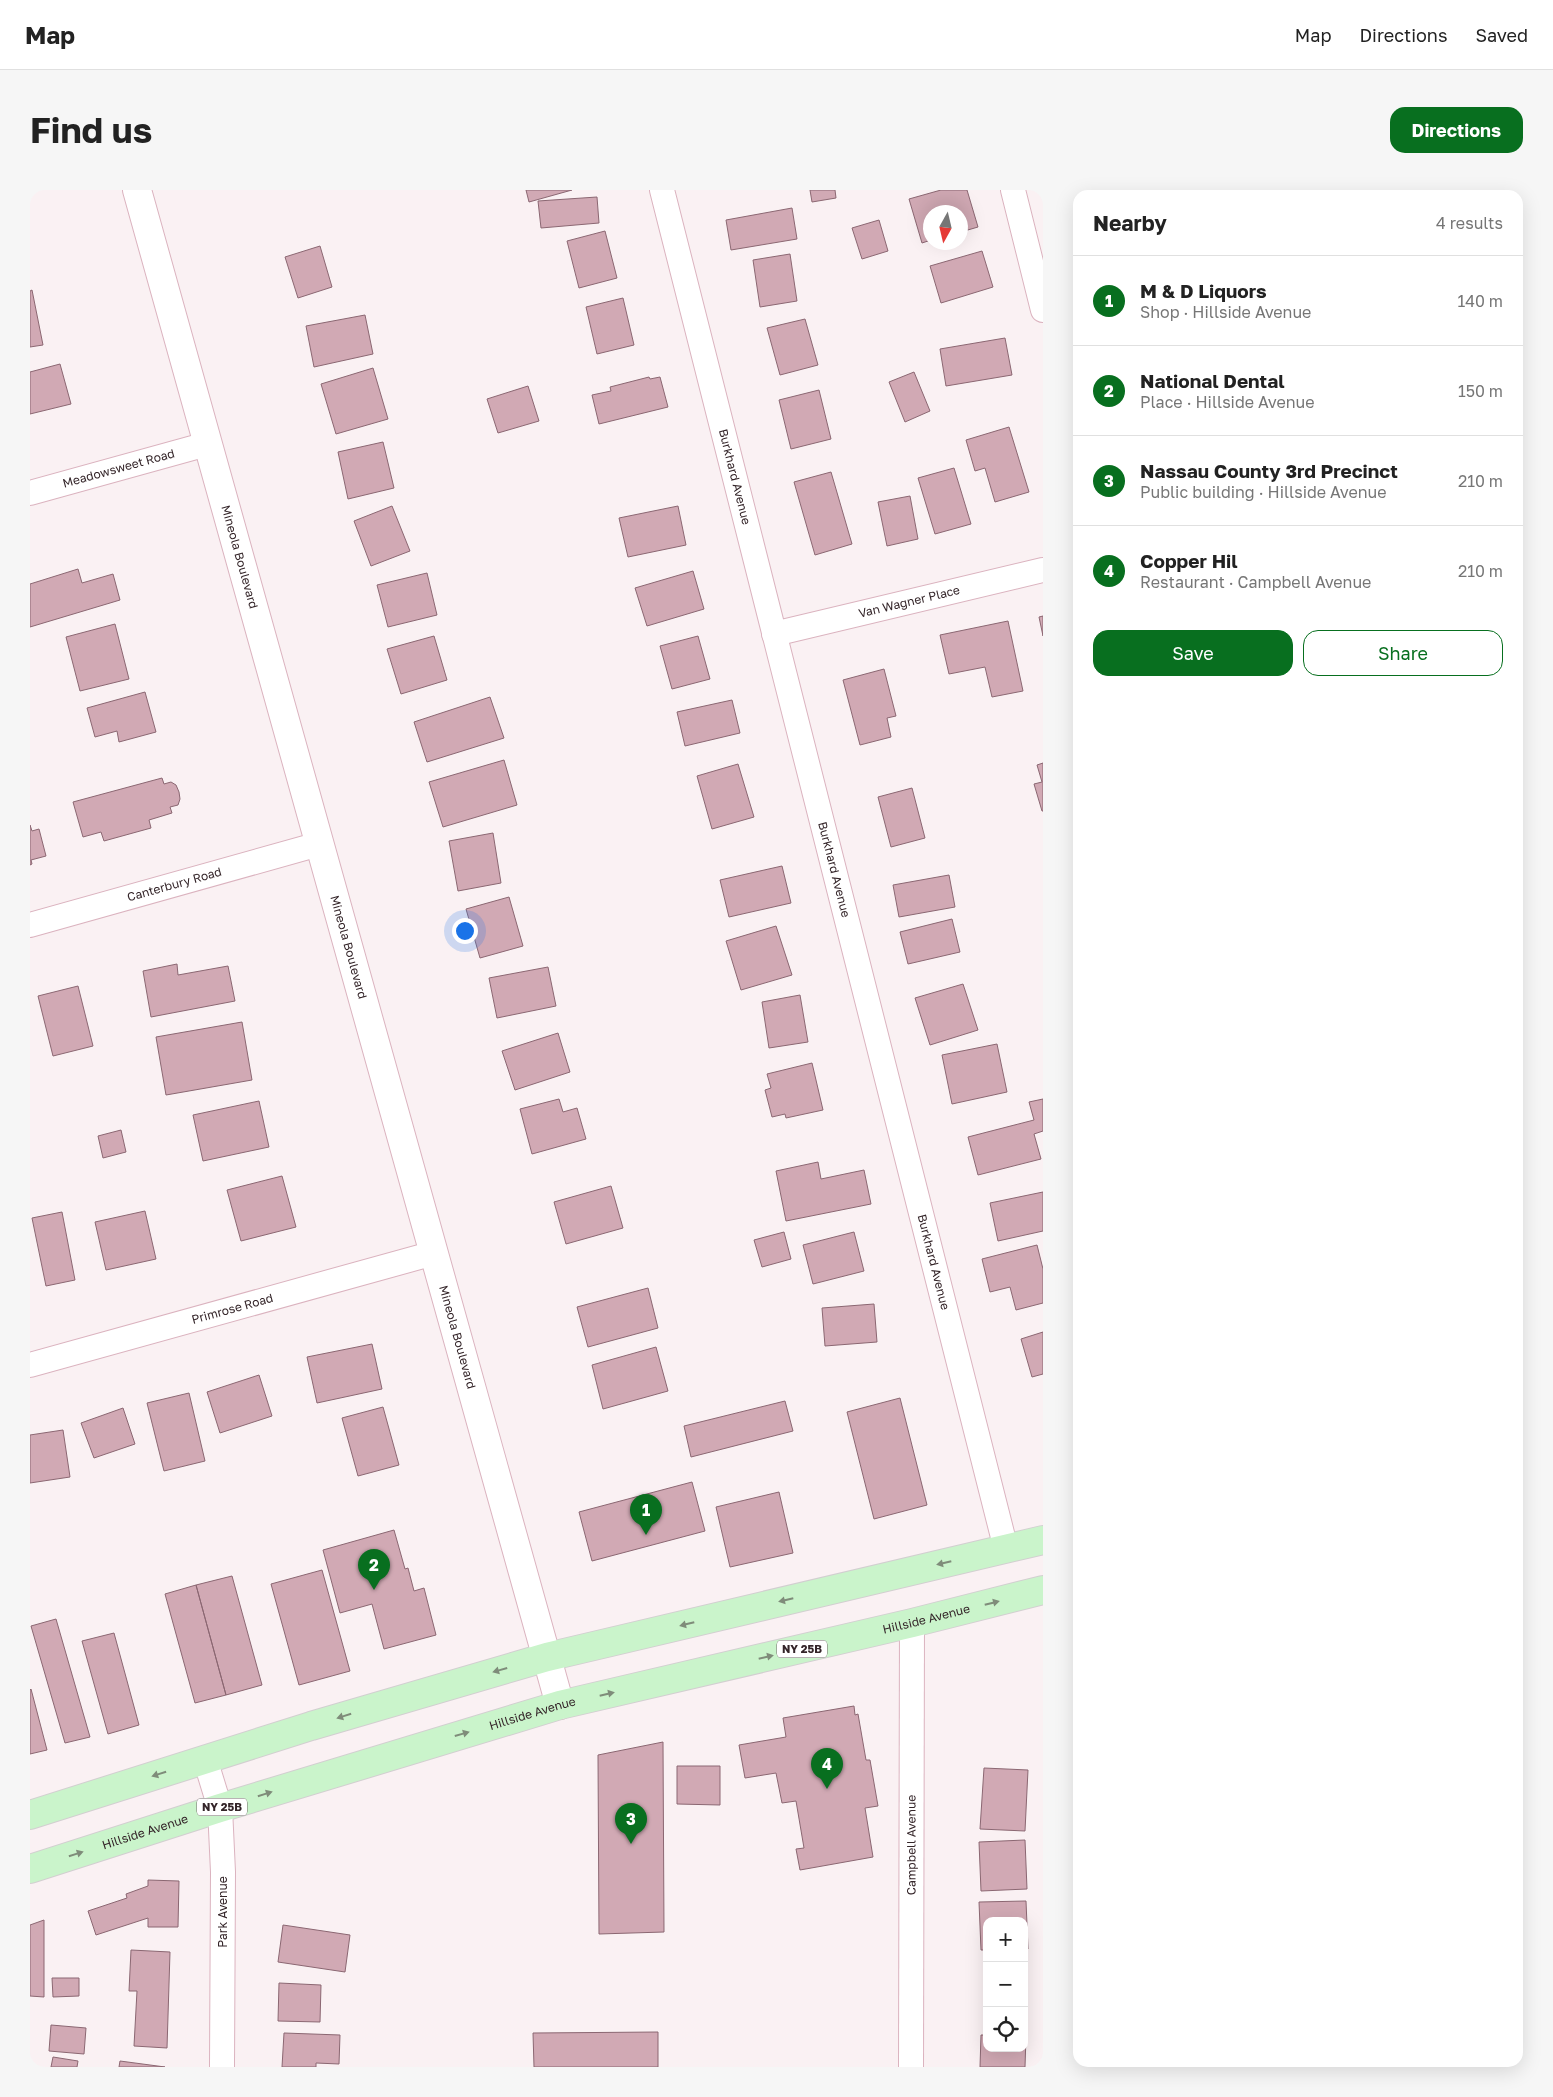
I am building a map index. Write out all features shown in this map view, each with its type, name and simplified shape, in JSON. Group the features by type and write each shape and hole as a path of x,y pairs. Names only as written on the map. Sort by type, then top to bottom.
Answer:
{"main road":[{"name":"Mineola Boulevard","path":"137,190 560,1705"},
{"path":"30,1815 429,1690 547,1657 1043,1540"},
{"name":"Hillside Avenue","path":"30,1869 220,1808 560,1705 912,1623 1043,1590"}],"street":[{"name":"Burkhard Avenue","path":"662,190 1006,1549"},
{"path":"1013,190 1043,310"},
{"name":"Meadowsweet Road","path":"30,493 208,444"},
{"name":"Van Wagner Place","path":"774,634 1043,570"},
{"name":"Canterbury Road","path":"30,925 319,844"},
{"name":"Primrose Road","path":"30,1365 434,1253"},
{"name":"Campbell Avenue","path":"911,2067 912,1623"},
{"name":"Park Avenue","path":"205,1759 220,1808 223,1872 222,2067"}],"building":[{"path":"526,190 572,190 529,202"},
{"path":"810,190 835,190 836,198 812,202"},
{"path":"941,190 967,190 978,227 968,230 968,205 923,205 922,243 909,199"},
{"path":"597,197 599,223 541,228 538,201"},
{"path":"792,208 797,239 731,250 726,220"},
{"path":"879,220 888,251 862,259 852,228"},
{"path":"605,231 617,278 579,288 567,241"},
{"path":"320,246 332,287 298,298 285,257"},
{"path":"982,251 993,287 941,303 930,266"},
{"path":"790,254 797,301 760,307 753,260"},
{"path":"32,290 43,345 30,347 30,291"},
{"path":"623,298 634,345 597,354 586,307"},
{"path":"365,315 373,354 314,367 306,326"},
{"path":"805,319 818,365 780,375 767,328"},
{"path":"1005,338 1012,375 946,386 940,349"},
{"path":"60,364 71,404 30,414 30,372"},
{"path":"373,368 388,419 336,434 321,384"},
{"path":"914,372 930,411 905,422 889,382"},
{"path":"649,377 650,379 660,377 668,407 599,424 592,395 611,391 610,387"},
{"path":"528,386 539,421 498,433 487,399"},
{"path":"819,390 831,439 791,449 779,400"},
{"path":"1009,427 1029,492 995,502 985,468 975,471 966,440"},
{"path":"383,442 394,488 348,499 338,452"},
{"path":"954,468 971,524 935,534 918,478"},
{"path":"831,472 852,544 815,555 794,482"},
{"path":"910,496 918,539 887,546 878,502"},
{"path":"392,506 410,551 371,566 354,521"},
{"path":"678,506 686,545 628,557 619,518"},
{"path":"78,569 82,583 113,574 120,600 30,627 30,584"},
{"path":"693,571 704,609 647,626 635,588"},
{"path":"427,573 437,615 388,627 377,585"},
{"path":"1043,616 1043,636 1039,617"},
{"path":"1008,621 1023,691 992,697 985,667 949,674 940,635"},
{"path":"115,624 129,679 80,691 66,637"},
{"path":"434,636 447,680 401,694 387,649"},
{"path":"698,636 710,679 672,689 660,646"},
{"path":"884,669 896,716 887,718 891,737 860,745 843,680"},
{"path":"145,692 156,732 119,742 117,731 95,737 87,708"},
{"path":"490,697 504,738 427,762 414,722"},
{"path":"732,700 740,733 685,746 677,712"},
{"path":"504,760 517,805 443,827 429,782"},
{"path":"1043,763 1042,811 1034,784 1042,782 1037,765"},
{"path":"738,764 754,817 712,829 697,776"},
{"path":"162,778 164,784 171,782 176,785 179,792 180,799 178,805 170,807 172,813 149,820 151,828 104,841 101,832 83,837 73,802"},
{"path":"912,788 925,838 891,847 878,797"},
{"path":"30,825 32,831 39,829 46,856 31,860 32,864 30,865"},
{"path":"493,833 501,883 458,891 449,841"},
{"path":"782,866 791,903 729,917 720,880"},
{"path":"949,875 955,907 899,917 893,885"},
{"path":"509,897 523,946 480,958 466,909"},
{"path":"952,919 960,952 908,964 900,932"},
{"path":"776,926 792,975 741,990 726,941"},
{"path":"177,964 178,975 228,966 235,1001 151,1017 143,971"},
{"path":"548,967 556,1006 497,1018 489,978"},
{"path":"963,984 978,1030 930,1045 915,998"},
{"path":"78,986 93,1046 53,1056 38,996"},
{"path":"800,995 808,1042 769,1048 762,1002"},
{"path":"242,1022 252,1080 166,1095 156,1037"},
{"path":"558,1033 570,1072 515,1090 502,1051"},
{"path":"997,1044 1007,1092 952,1104 942,1055"},
{"path":"812,1063 823,1110 786,1118 785,1114 772,1117 765,1090 771,1088 767,1074"},
{"path":"559,1099 563,1112 577,1108 586,1139 532,1154 520,1109"},
{"path":"1043,1099 1043,1131 1034,1134 1041,1159 978,1175 968,1137 1034,1120 1029,1102"},
{"path":"259,1101 269,1147 203,1161 193,1115"},
{"path":"121,1130 126,1152 103,1158 98,1136"},
{"path":"818,1162 821,1179 864,1170 871,1204 786,1221 776,1171"},
{"path":"282,1176 296,1227 241,1241 227,1190"},
{"path":"611,1186 623,1228 566,1244 554,1202"},
{"path":"1043,1192 1043,1231 998,1241 990,1203"},
{"path":"145,1211 156,1259 106,1270 95,1222"},
{"path":"62,1212 75,1280 46,1286 32,1218"},
{"path":"784,1232 791,1259 762,1267 754,1240"},
{"path":"854,1232 864,1271 813,1284 803,1245"},
{"path":"1037,1245 1043,1269 1043,1303 1016,1310 1010,1287 990,1292 982,1259"},
{"path":"648,1288 658,1328 588,1347 577,1307"},
{"path":"874,1304 877,1342 825,1346 822,1308"},
{"path":"1043,1332 1043,1374 1032,1377 1021,1339"},
{"path":"372,1344 382,1389 317,1403 307,1357"},
{"path":"656,1347 668,1391 603,1409 592,1365"},
{"path":"259,1375 272,1416 220,1433 207,1392"},
{"path":"189,1393 205,1461 164,1471 147,1403"},
{"path":"900,1398 927,1505 874,1519 847,1412"},
{"path":"785,1401 793,1431 691,1457 684,1426"},
{"path":"383,1407 399,1465 358,1476 342,1418"},
{"path":"123,1408 135,1444 94,1458 81,1423"},
{"path":"63,1430 70,1477 30,1483 30,1435"},
{"path":"692,1482 705,1531 592,1561 579,1512"},
{"path":"779,1492 793,1553 730,1567 716,1507"},
{"path":"394,1530 405,1569 408,1568 414,1591 424,1588 436,1635 384,1649 372,1604 340,1613 323,1550"},
{"path":"322,1570 350,1671 299,1685 271,1584"},
{"path":"232,1576 262,1685 226,1695 196,1585"},
{"path":"196,1585 226,1695 195,1703 165,1594"},
{"path":"56,1619 90,1737 65,1743 31,1626"},
{"path":"114,1633 139,1725 108,1734 82,1641"},
{"path":"30,1690 47,1750 30,1754"},
{"path":"854,1706 855,1715 858,1714 866,1760 870,1760 878,1806 865,1808 873,1857 800,1870 796,1849 804,1848 796,1801 782,1803 776,1773 745,1778 739,1745 786,1737 783,1718"},
{"path":"663,1742 664,1932 599,1934 598,1755"},
{"path":"677,1766 720,1766 720,1805 677,1804"},
{"path":"984,1768 1028,1770 1025,1831 980,1829"},
{"path":"1025,1840 1027,1889 981,1891 979,1842"},
{"path":"148,1880 179,1881 178,1927 148,1927 148,1918 96,1935 88,1911 127,1898 126,1894 148,1886"},
{"path":"1026,1901 1027,1917 983,1917 983,1950 981,1950 979,1902"},
{"path":"44,1920 44,1997 30,1996 30,1925"},
{"path":"283,1925 350,1935 345,1972 278,1962"},
{"path":"131,1950 170,1952 167,2048 134,2046 137,1991 129,1991"},
{"path":"52,1978 79,1978 79,1996 53,1997"},
{"path":"279,1983 321,1985 320,2022 278,2021"},
{"path":"51,2025 86,2028 84,2054 49,2051"},
{"path":"658,2032 658,2067 534,2067 533,2033"},
{"path":"284,2033 340,2035 339,2064 316,2063 316,2067 282,2067"},
{"path":"981,2035 983,2035 983,2052 1025,2052 1025,2067 980,2067"},
{"path":"53,2057 78,2061 77,2067 51,2067"},
{"path":"120,2061 165,2067 119,2067"}],"place":[{"name":"M & D Liquors","path":"646,1535"},
{"name":"National Dental","path":"374,1590"},
{"name":"Copper Hil","path":"827,1789"},
{"name":"Nassau County 3rd Precinct","path":"631,1844"}]}
